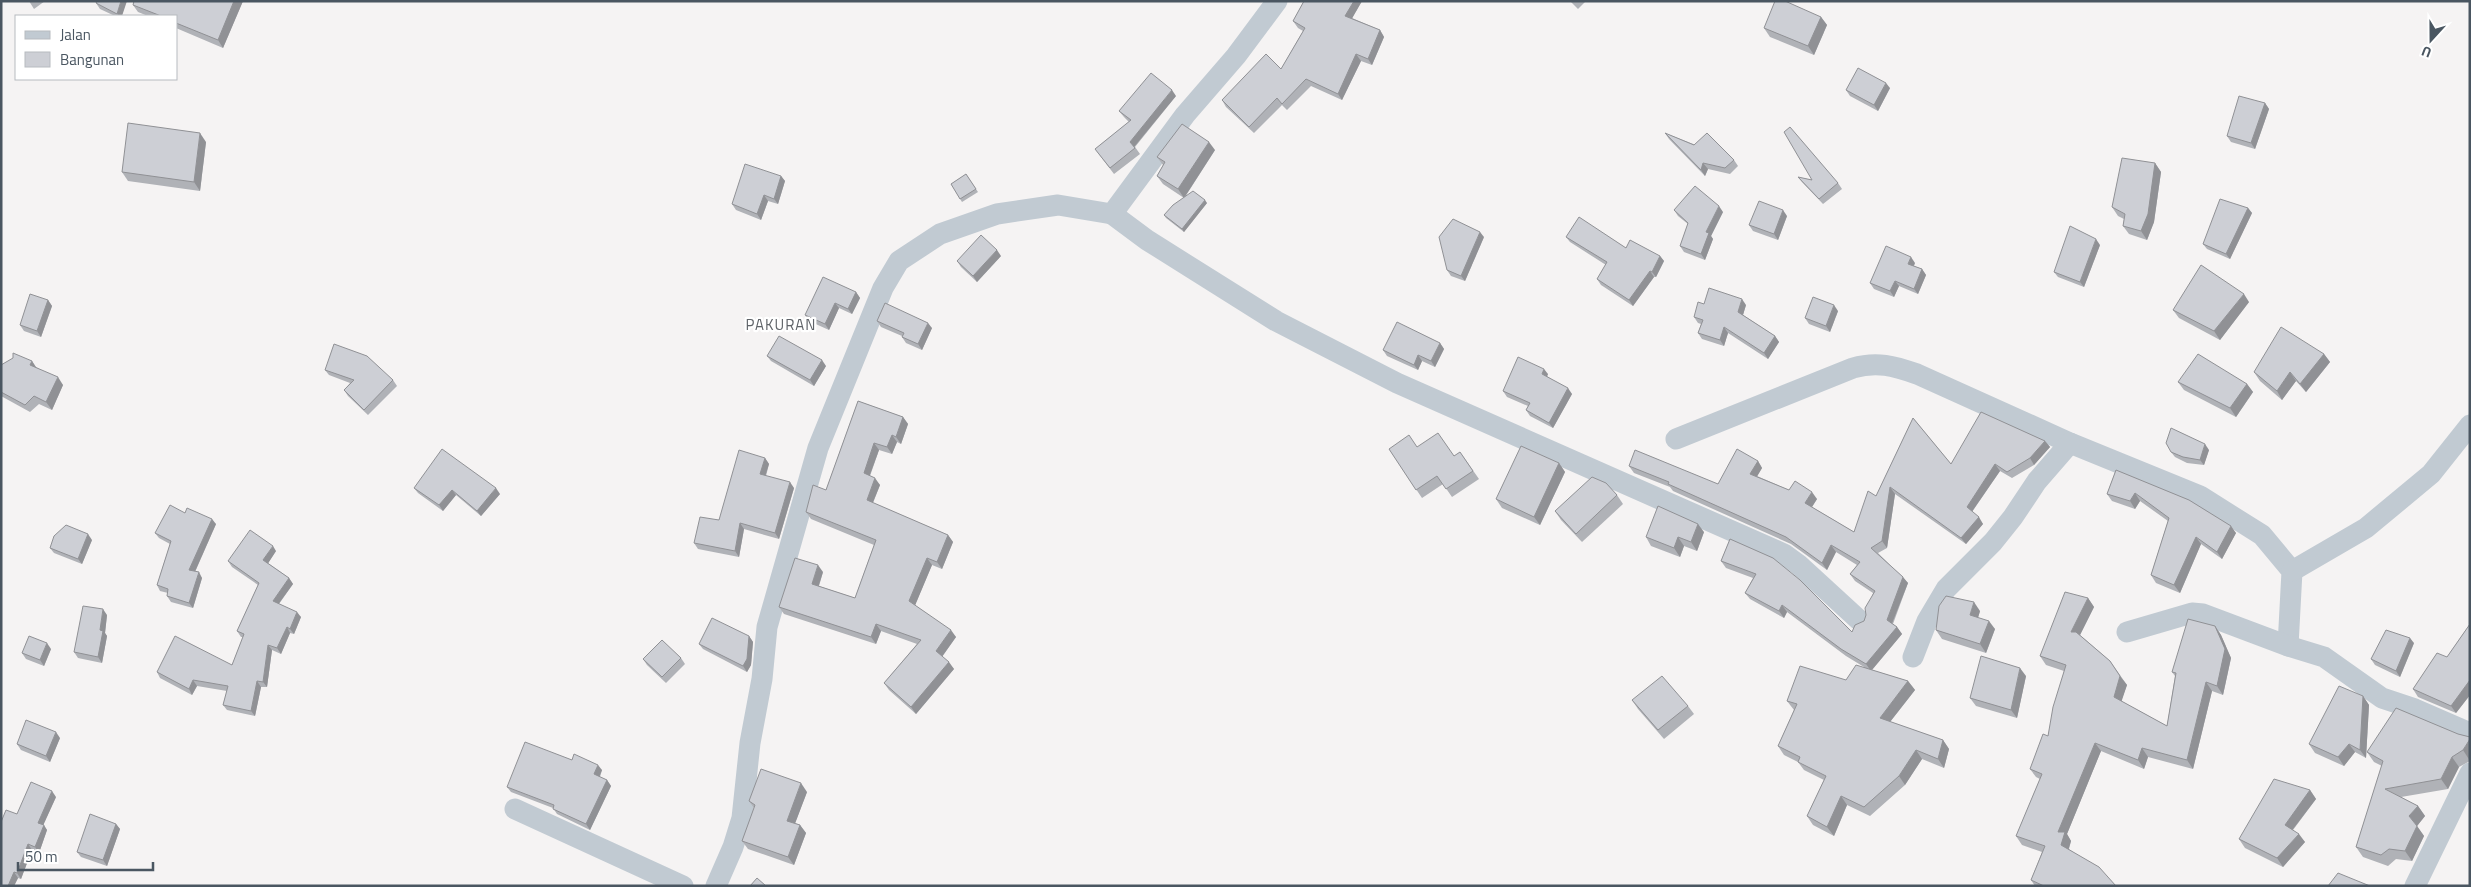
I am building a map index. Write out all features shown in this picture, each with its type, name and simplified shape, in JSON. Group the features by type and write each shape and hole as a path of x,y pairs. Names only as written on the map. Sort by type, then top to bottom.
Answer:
{"street":[{"path":"1112,214 1184,115 1236,56 1277,1"},
{"path":"716,886 733,848 742,818 750,743 762,679 767,627 790,544 818,448 887,281 899,261 940,234 997,214 1058,205 1112,214 1147,240 1276,321 1397,383 1784,554 1799,564 1859,620"},
{"path":"1676,439 1871,363 1893,366 1917,374 2070,443 2200,496 2262,535 2292,571 2288,646"},
{"path":"2292,571 2366,528 2431,474 2470,425"},
{"path":"1913,657 1928,621 1946,589 1993,542 2013,517 2037,481 2070,443"},
{"path":"2127,632 2192,613 2203,614 2334,662 2350,677 2382,698 2470,733"},
{"path":"2415,886 2437,837 2470,773"},
{"path":"515,809 683,886"}],"building":[{"path":"97,1 121,1 117,14 96,3"},
{"path":"134,1 234,1 218,40 178,24 178,15 158,15 133,5"},
{"path":"1304,1 1354,1 1345,16 1380,30 1368,59 1356,54 1338,94 1306,79 1282,104 1277,98 1249,127 1222,100 1266,54 1281,69 1305,28 1293,21"},
{"path":"1775,1 1785,1 1821,17 1808,46 1764,28"},
{"path":"1858,68 1886,83 1874,105 1846,90"},
{"path":"1151,73 1172,90 1130,142 1135,148 1110,168 1095,149 1131,120 1119,111"},
{"path":"2239,96 2265,103 2251,143 2227,136"},
{"path":"128,123 200,133 194,182 122,172"},
{"path":"1182,124 1209,142 1178,189 1157,176 1165,162 1157,157"},
{"path":"1790,127 1838,183 1819,199 1798,177 1812,180 1784,132"},
{"path":"1665,133 1694,145 1707,133 1734,160 1725,168 1703,163 1701,170"},
{"path":"2122,158 2155,163 2148,214 2141,231 2123,226 2125,214 2112,207"},
{"path":"745,164 781,176 774,199 764,195 757,214 732,204"},
{"path":"966,174 976,189 960,199 951,184"},
{"path":"1695,186 1719,206 1706,232 1709,233 1701,254 1680,246 1688,223 1674,210"},
{"path":"1193,191 1205,200 1182,229 1164,215 1173,205"},
{"path":"2220,199 2248,208 2226,254 2203,244"},
{"path":"1759,201 1783,210 1774,234 1749,225"},
{"path":"1579,217 1626,248 1630,240 1660,256 1652,272 1650,271 1629,300 1597,279 1607,262 1566,237"},
{"path":"1453,219 1480,232 1461,276 1447,270 1439,237"},
{"path":"2070,226 2096,239 2080,282 2054,272"},
{"path":"981,235 997,250 973,276 957,261"},
{"path":"1886,246 1911,257 1908,264 1922,269 1914,289 1895,281 1890,291 1870,283"},
{"path":"2201,265 2244,294 2214,331 2173,310"},
{"path":"823,277 856,292 848,309 835,303 825,324 805,315"},
{"path":"1709,288 1742,299 1738,312 1775,336 1764,353 1724,327 1720,340 1698,333 1703,320 1694,317 1698,302 1704,304"},
{"path":"30,294 48,300 37,331 20,325"},
{"path":"1813,297 1834,305 1826,326 1805,318"},
{"path":"885,303 928,323 918,344 902,337 904,333 877,321"},
{"path":"1397,322 1440,343 1431,361 1418,355 1414,365 1383,350"},
{"path":"2281,327 2324,354 2300,384 2290,372 2277,391 2254,372"},
{"path":"779,336 822,360 810,380 767,356"},
{"path":"334,344 367,356 393,380 364,410 344,390 354,380 325,370"},
{"path":"13,353 32,361 30,365 58,377 46,402 34,396 25,405 1,392 1,365 13,358"},
{"path":"2198,354 2247,384 2230,408 2178,382"},
{"path":"1518,357 1544,369 1542,374 1568,388 1549,423 1526,410 1530,403 1503,391"},
{"path":"858,401 903,417 896,437 892,435 887,447 874,443 864,473 875,478 867,500 948,535 937,562 927,558 909,601 951,630 936,651 949,662 911,707 884,683 921,640 876,624 871,637 779,607 795,558 818,565 812,584 855,598 876,540 806,512 813,485 826,490"},
{"path":"1981,412 2045,441 2030,458 2007,472 1995,464 1967,507 1979,517 1961,538 1890,487 1882,541 1871,548 1903,577 1887,620 1897,627 1866,664 1841,649 1782,605 1779,611 1745,593 1756,574 1721,561 1730,539 1773,558 1800,580 1852,632 1855,625 1864,621 1866,615 1865,608 1875,591 1850,574 1860,562 1831,545 1822,563 1786,537 1668,484 1669,482 1629,466 1635,450 1718,484 1737,449 1758,461 1750,474 1789,490 1795,481 1812,492 1805,503 1854,532 1868,491 1876,496 1913,418 1951,464"},
{"path":"2171,428 2205,444 2200,460 2183,457 2171,452 2166,443"},
{"path":"1438,433 1454,456 1460,452 1473,471 1446,489 1437,476 1416,490 1389,449 1409,435 1417,447"},
{"path":"1521,446 1559,463 1534,517 1496,499"},
{"path":"442,449 496,488 477,511 452,490 439,505 414,488"},
{"path":"739,450 765,458 760,474 790,482 775,533 740,523 735,551 694,543 700,517 719,520"},
{"path":"2116,470 2189,500 2231,526 2217,552 2196,537 2174,585 2151,575 2169,518 2135,493 2130,501 2107,494"},
{"path":"1592,477 1606,483 1617,495 1576,534 1555,511"},
{"path":"170,505 185,513 187,508 212,519 189,570 199,572 189,603 167,596 168,589 157,585 171,541 155,533"},
{"path":"1658,506 1698,524 1691,542 1678,537 1674,548 1646,537"},
{"path":"66,525 88,534 78,559 50,548 54,536"},
{"path":"250,530 273,546 263,560 289,578 273,601 297,612 290,629 287,627 277,648 268,645 263,682 257,681 251,711 223,705 228,686 193,680 189,689 157,672 175,636 232,665 244,634 237,631 259,583 228,561"},
{"path":"2065,592 2088,598 2071,632 2076,632 2110,661 2120,676 2114,697 2167,726 2176,673 2172,672 2188,619 2215,626 2225,649 2217,686 2206,682 2187,760 2142,748 2138,760 2095,743 2058,832 2065,832 2061,845 2099,867 2116,886 2044,886 2031,880 2045,846 2016,836 2042,774 2030,769 2043,734 2048,736 2053,707 2066,665 2040,656"},
{"path":"1946,596 1974,602 1970,615 1989,621 1980,644 1936,630 1939,606"},
{"path":"83,606 103,609 100,630 103,631 98,657 74,652"},
{"path":"712,618 749,636 747,659 743,666 699,644"},
{"path":"2470,624 2470,680 2451,706 2413,689 2437,653 2447,657"},
{"path":"2386,630 2410,638 2396,671 2371,659"},
{"path":"29,636 47,643 40,660 22,653"},
{"path":"662,640 681,658 662,677 643,659"},
{"path":"1981,656 2020,668 2011,710 1970,698"},
{"path":"1856,665 1908,681 1880,718 1943,740 1938,759 1916,750 1899,776 1864,807 1841,796 1827,827 1807,816 1826,776 1798,762 1800,757 1778,746 1797,704 1787,701 1800,666 1846,680"},
{"path":"1662,676 1688,706 1658,730 1632,700"},
{"path":"2339,686 2363,696 2360,750 2349,744 2338,757 2309,744"},
{"path":"2396,708 2458,734 2470,737 2470,739 2463,750 2452,757 2441,779 2385,789 2418,806 2409,816 2417,826 2405,851 2389,849 2381,855 2356,847 2383,761 2367,752"},
{"path":"26,720 56,732 46,756 17,744"},
{"path":"525,742 572,760 574,754 598,765 594,774 607,780 586,824 553,809 554,805 507,787"},
{"path":"761,769 801,783 787,821 800,825 788,857 742,841 755,805 749,801"},
{"path":"2274,779 2310,790 2285,825 2299,834 2277,858 2239,839"},
{"path":"31,782 52,791 38,823 44,825 35,847 28,844 17,873 14,872 8,886 1,886 1,822 6,810 17,814"},
{"path":"90,814 116,824 103,860 77,852"},
{"path":"2338,873 2370,886 2328,886"},
{"path":"757,878 766,886 750,886"}],"district":[{"name":"PAKURAN","path":"781,325"}]}
